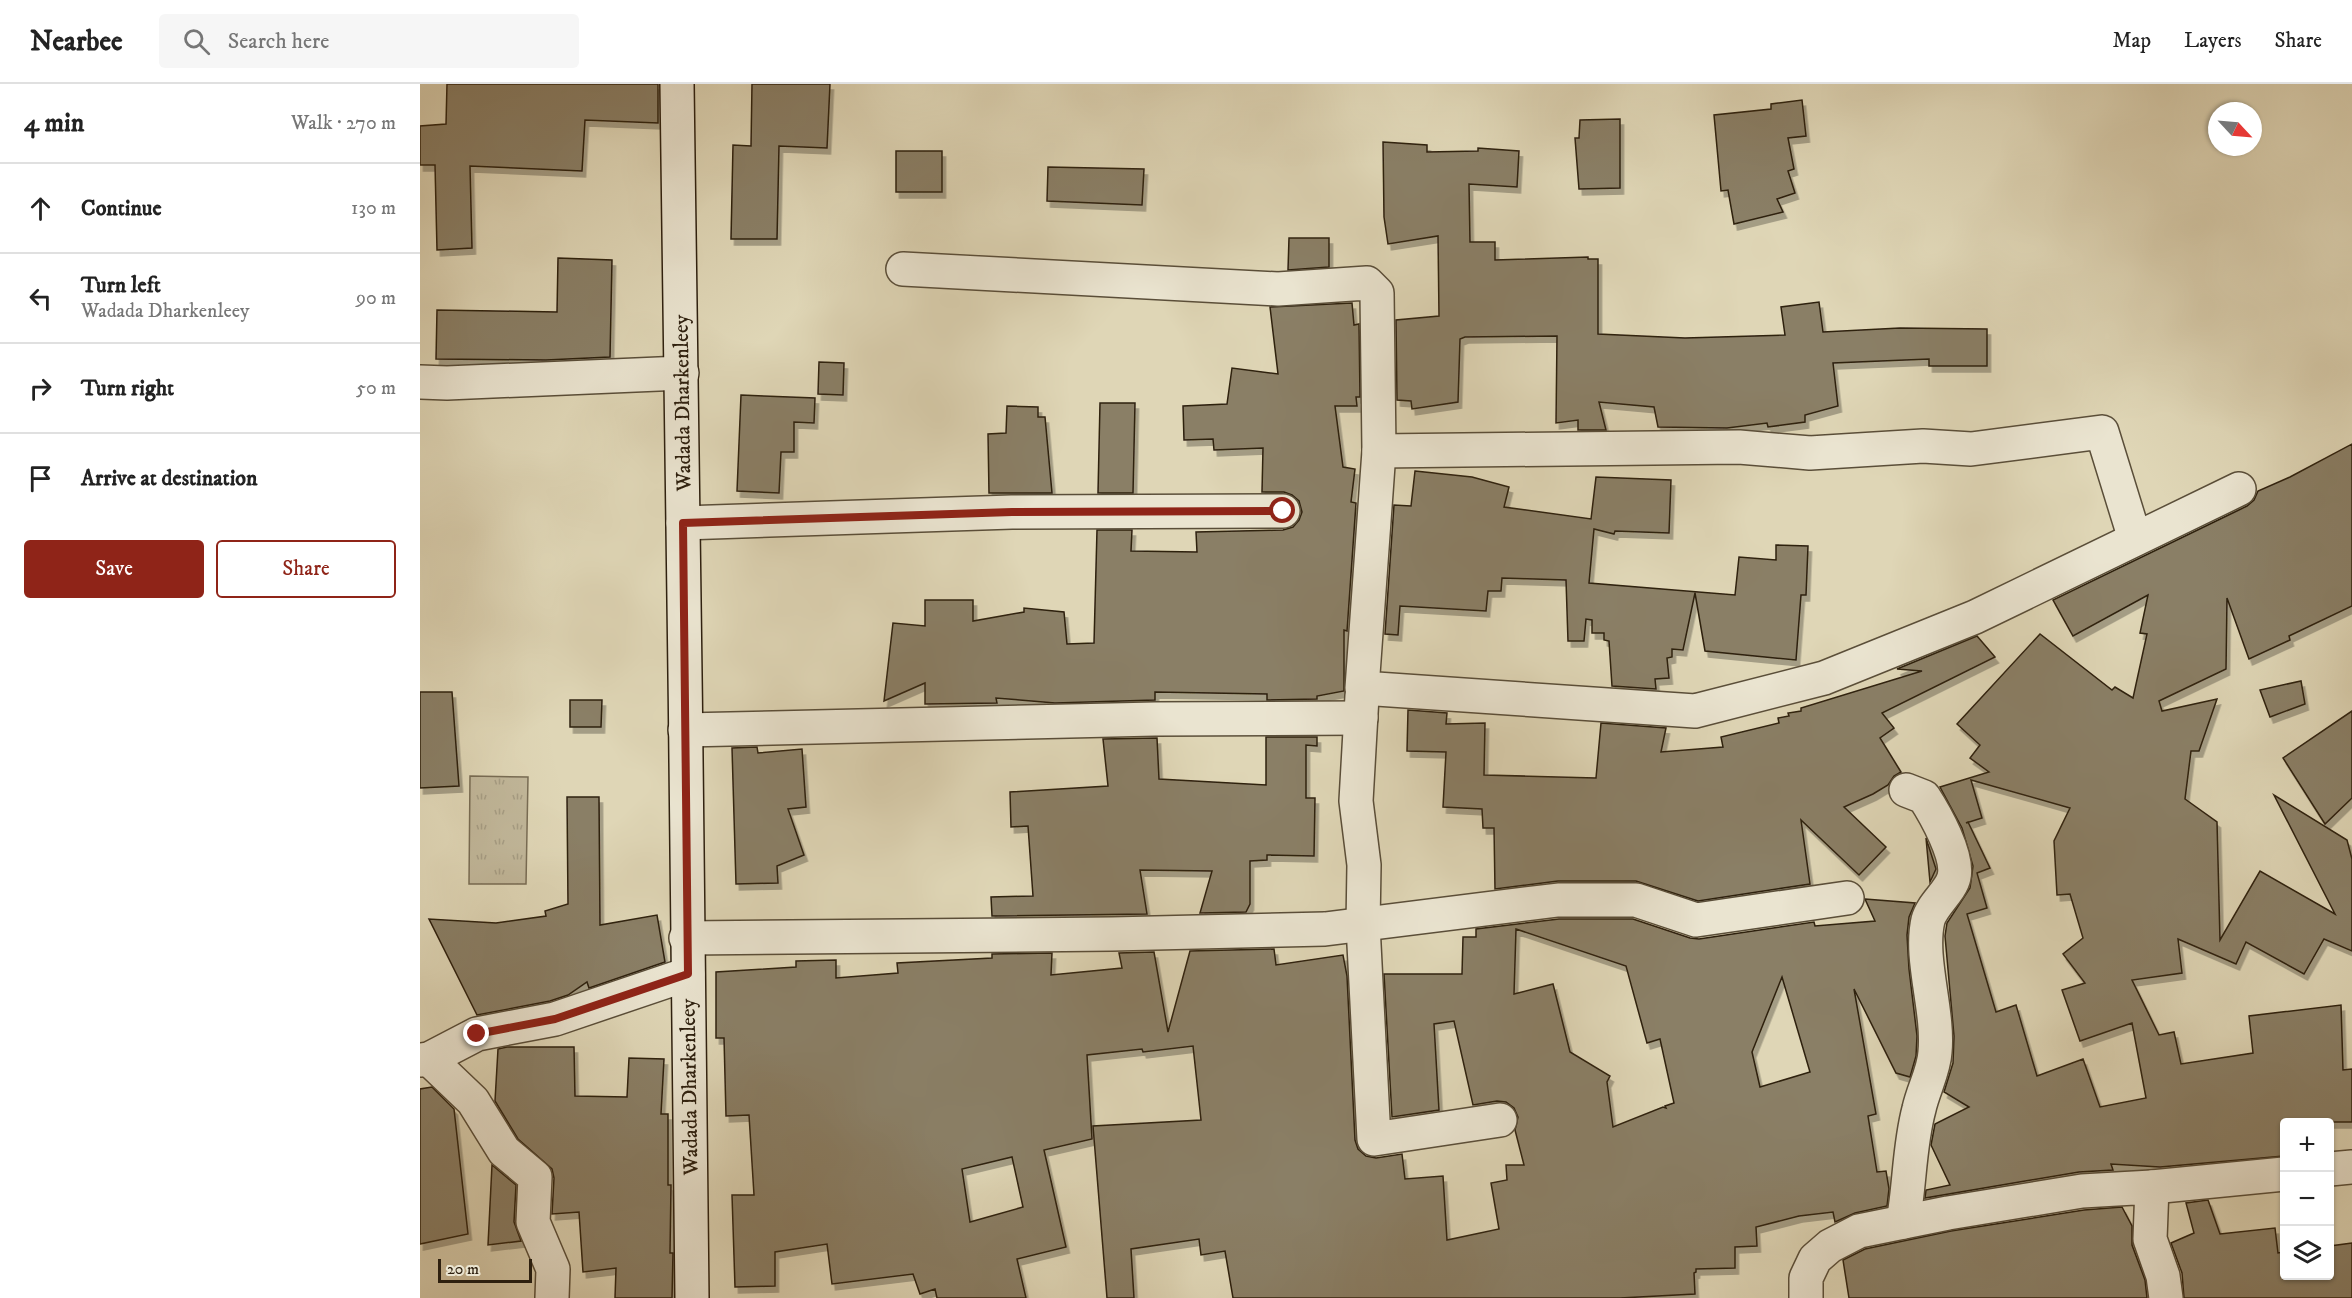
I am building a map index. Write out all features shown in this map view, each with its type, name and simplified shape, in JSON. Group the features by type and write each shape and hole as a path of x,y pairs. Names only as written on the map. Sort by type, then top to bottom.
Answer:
{"street":[{"name":"Wadada Dharkenleey","path":"677,84 692,1298"},
{"path":"903,269 1278,289 1367,283 1377,293 1379,451 1356,801 1364,865 1363,925 1374,1139 1500,1120"},
{"path":"420,382 447,383 682,373"},
{"path":"1379,451 1739,447 1809,453 1923,446 1971,449 2102,432 2135,539"},
{"path":"685,730 1155,718 1362,703 1695,711 1824,678 1975,617 2239,489"},
{"path":"683,523 1012,512 1283,511"},
{"path":"1903,1222 1919,1109 1935,1054 1935,1025 1926,948 1928,919 1954,877 1951,850 1939,822 1924,797 1906,790"},
{"path":"686,938 1112,934 1325,929 1558,900 1636,900 1696,920 1847,898"},
{"path":"552,1298 553,1269 533,1222 535,1177 504,1151 473,1101 424,1059 477,1034 555,1019 688,974"},
{"path":"2334,1169 2352,1167"},
{"path":"1806,1298 1806,1278 1815,1259 1830,1246 1859,1231 2082,1191 2152,1187 2280,1174"},
{"path":"2152,1187 2150,1239 2163,1276 2166,1298"}],"green space":[{"path":"470,776 528,777 526,884 469,884"}],"building":[{"path":"447,84 658,84 658,123 585,120 582,171 470,166 472,248 437,250 435,165 420,165 420,126 446,124"},
{"path":"752,84 830,84 827,148 779,146 777,239 731,239 733,145 751,146"},
{"path":"1802,100 1806,136 1788,138 1794,169 1788,171 1795,193 1777,199 1783,212 1734,224 1728,190 1721,191 1714,115 1771,109 1771,104"},
{"path":"1620,119 1620,188 1579,189 1575,138 1579,138 1580,120"},
{"path":"1383,142 1427,145 1427,152 1478,151 1478,148 1519,151 1517,187 1469,184 1470,242 1495,242 1495,260 1588,257 1588,259 1598,259 1598,334 1685,338 1785,335 1781,307 1819,302 1823,332 1900,328 1987,329 1987,366 1929,366 1929,359 1833,363 1838,406 1805,415 1805,422 1768,427 1767,423 1727,428 1658,427 1654,407 1599,402 1606,430 1578,430 1578,420 1556,423 1557,336 1465,337 1460,339 1458,402 1412,409 1411,401 1397,400 1396,320 1439,316 1438,236 1388,244 1384,217"},
{"path":"896,151 942,151 942,192 896,192"},
{"path":"1048,167 1144,169 1142,205 1047,201"},
{"path":"1289,238 1329,238 1329,267 1288,270"},
{"path":"558,258 612,260 610,357 546,360 436,359 437,310 557,312"},
{"path":"1352,303 1354,325 1359,324 1360,397 1356,397 1357,406 1335,406 1343,467 1355,469 1351,502 1356,503 1347,631 1344,630 1344,691 1317,696 1317,699 1267,700 1267,694 1155,692 1155,700 1055,703 996,698 997,703 925,704 925,683 884,701 893,623 925,626 925,600 973,600 973,621 1024,612 1024,608 1064,612 1067,644 1094,643 1097,530 1132,530 1131,551 1197,552 1196,532 1283,530 1293,527 1302,512 1299,501 1284,492 1262,492 1263,448 1214,450 1213,439 1184,440 1183,406 1227,404 1232,368 1278,374 1270,307"},
{"path":"819,362 844,363 843,395 818,394"},
{"path":"741,395 815,398 814,423 794,422 794,452 781,452 779,493 737,491"},
{"path":"1100,403 1135,403 1133,493 1098,493"},
{"path":"1007,406 1038,407 1038,417 1045,417 1052,493 989,493 988,434 1006,433"},
{"path":"2352,444 2352,606 2289,636 2290,640 2249,659 2227,598 2226,669 2159,701 2162,711 2217,699 2199,751 2191,751 2185,799 2217,822 2220,940 2260,871 2335,914 2274,795 2347,840 2352,859 2352,951 2324,939 2304,974 2246,942 2236,964 2178,939 2182,973 2132,980 2159,1035 2174,1032 2181,1064 2253,1053 2249,1016 2341,1005 2343,1070 2352,1069 2352,1122 2334,1122 2334,1118 2280,1118 2280,1156 2160,1167 2111,1164 2113,1170 2079,1172 1925,1198 1926,1190 1950,1185 1931,1145 1935,1124 1969,1107 1944,1092 1953,1063 1954,1036 1945,936 1947,923 1970,888 1973,866 1962,828 1940,787 1989,772 1970,758 1980,745 1957,724 2040,634 2112,690 2115,687 2133,698 2147,634 2140,633 2148,595 2073,636 2053,600 2247,506 2254,500 2258,491","holes":["1971,780 2070,808 2054,841 2057,895 2070,894 2083,938 2063,954 2085,983 2062,990 2080,1041 2132,1023 2146,1098 2100,1107 2083,1059 2037,1076 2016,1005 1996,1012 1967,914 1987,908 1977,873 1990,868 1968,822 1982,818"]},
{"path":"1415,471 1472,477 1509,487 1504,507 1591,519 1596,477 1671,480 1669,533 1615,531 1614,534 1594,529 1589,583 1735,595 1739,557 1776,560 1776,545 1808,546 1806,595 1801,595 1796,660 1705,651 1695,593 1683,650 1672,649 1672,657 1667,658 1669,678 1655,679 1656,689 1612,686 1609,641 1604,640 1604,633 1592,633 1592,620 1586,619 1584,641 1568,641 1566,580 1502,578 1501,591 1488,591 1486,611 1400,606 1398,635 1385,634 1394,505 1411,506"},
{"path":"1977,636 1995,657 1882,713 1894,728 1880,738 1901,772 1894,776 1888,785 1844,807 1886,847 1859,875 1801,820 1810,884 1698,901 1636,881 1558,881 1495,889 1494,828 1483,828 1482,809 1443,807 1446,752 1407,751 1408,710 1447,713 1446,724 1485,723 1484,775 1596,778 1601,723 1666,728 1661,752 1723,747 1721,737 1779,723 1778,718 1789,716 1788,713 1801,711 1801,708 1922,671 1897,669"},
{"path":"2301,681 2305,704 2270,717 2260,690"},
{"path":"420,692 452,692 459,786 420,788"},
{"path":"570,700 602,700 601,727 570,727"},
{"path":"2352,711 2352,798 2325,824 2283,758"},
{"path":"1266,737 1317,737 1317,746 1306,745 1306,798 1315,798 1314,856 1267,855 1267,860 1250,861 1250,904 1246,912 1200,913 1212,871 1140,870 1147,914 992,916 991,897 1033,896 1028,826 1011,827 1010,792 1108,786 1103,739 1157,738 1159,779 1266,785"},
{"path":"757,747 758,753 802,749 806,807 788,809 804,855 777,866 778,883 736,884 732,748"},
{"path":"567,797 599,797 600,925 657,915 665,962 589,988 587,982 568,995 550,1001 477,1015 429,919 496,923 546,916 545,911 568,904"},
{"path":"1926,838 1936,869 1930,882"},
{"path":"1865,899 1915,903 1909,917 1907,935 1917,1036 1916,1056 1910,1077 1896,1073 1854,989 1876,1114 1868,1116 1877,1172 1886,1171 1889,1189 1887,1206 1855,1213 1835,1222 1833,1212 1799,1216 1756,1227 1757,1246 1735,1247 1735,1268 1696,1269 1694,1273 1695,1294 1620,1298 1233,1298 1225,1251 1201,1255 1199,1239 1131,1249 1134,1298 1107,1298 1093,1126 1201,1120 1193,1046 1087,1055 1092,1139 1044,1150 1066,1247 1017,1259 1026,1298 937,1298 935,1289 920,1294 913,1274 832,1284 827,1244 775,1252 775,1286 735,1287 732,1195 754,1195 749,1115 726,1116 724,1038 716,1038 716,972 796,967 796,961 836,960 836,978 898,973 897,963 992,958 992,954 1052,953 1051,975 1122,968 1119,953 1154,952 1168,1032 1190,951 1274,949 1276,965 1343,955 1347,976 1355,1140 1358,1149 1366,1156 1376,1158 1402,1154 1405,1179 1443,1176 1447,1240 1499,1229 1491,1183 1507,1180 1506,1165 1524,1165 1515,1130 1518,1117 1514,1108 1506,1102 1497,1101 1473,1105 1454,1021 1434,1024 1439,1110 1392,1117 1384,974 1462,974 1463,937 1476,937 1476,929 1559,919 1633,919 1699,939 1814,922 1815,926 1875,921","holes":["1516,929 1626,966 1647,1043 1660,1039 1674,1103 1613,1127 1607,1082 1610,1076 1570,1052 1553,984 1514,994","1782,977 1810,1072 1760,1087 1752,1052","1012,1157 1023,1207 970,1222 962,1169"]},
{"path":"574,1047 575,1096 627,1097 629,1058 664,1059 661,1114 668,1114 668,1185 671,1185 670,1253 673,1253 672,1298 615,1298 616,1268 583,1272 579,1212 552,1214 554,1178 552,1169 518,1139 495,1101 498,1049"},
{"path":"432,1087 454,1109 468,1234 420,1244 420,1089"},
{"path":"492,1165 516,1185 514,1222 521,1241 488,1245"},
{"path":"2208,1200 2220,1234 2275,1228 2278,1253 2280,1253 2280,1280 2334,1280 2334,1245 2352,1243 2352,1298 2184,1298 2182,1273 2171,1243 2194,1233 2186,1203"},
{"path":"2122,1207 2132,1226 2132,1245 2145,1280 2147,1298 1849,1298 1843,1260 1865,1249 1951,1231 2084,1210"}],"route":[{"path":"477,1034 555,1019 688,974 683,523 1012,512 1283,511"}]}
